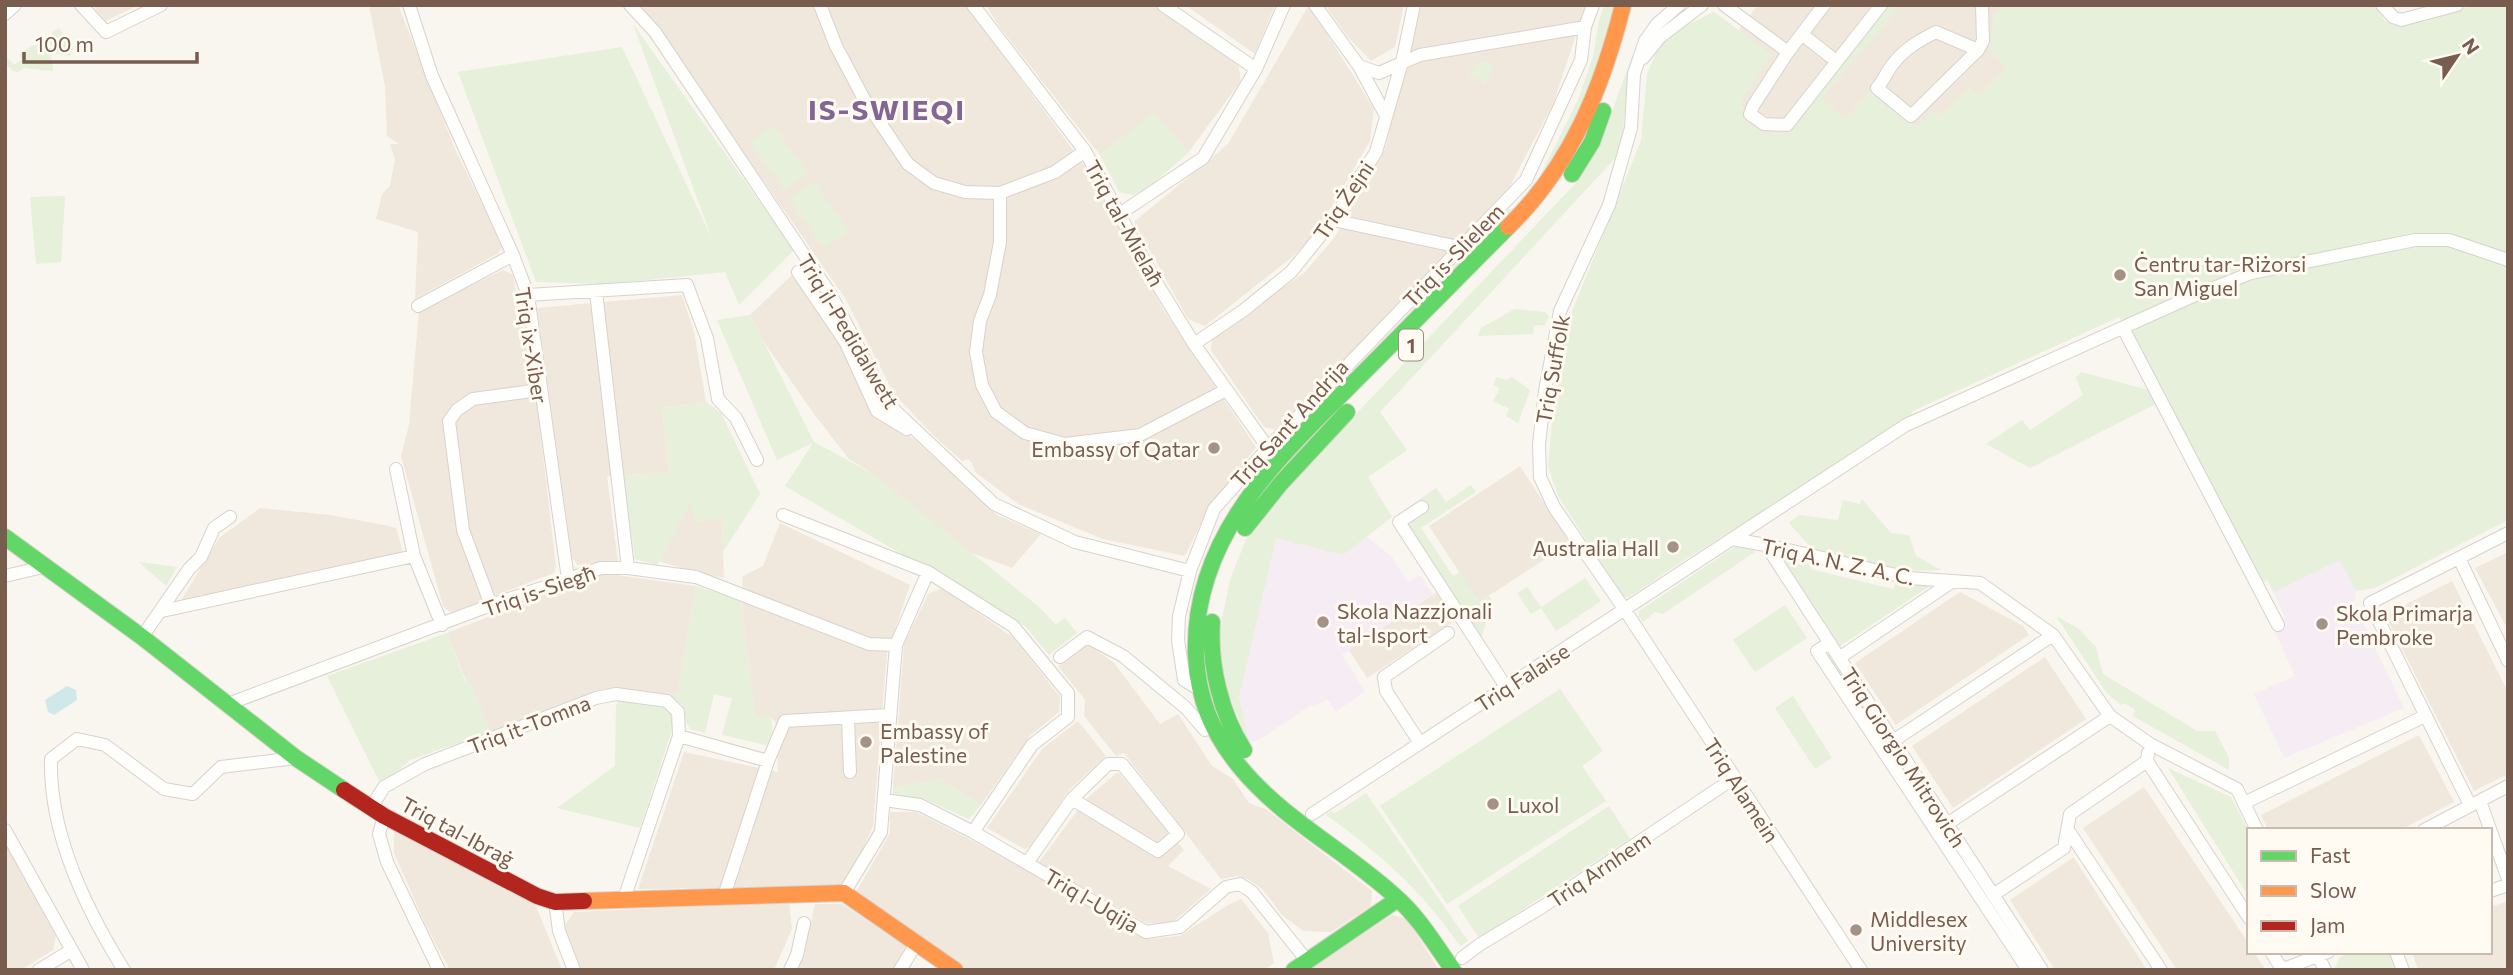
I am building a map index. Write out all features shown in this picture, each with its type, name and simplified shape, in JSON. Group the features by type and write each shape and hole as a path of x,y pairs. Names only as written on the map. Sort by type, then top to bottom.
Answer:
{"main road":[{"name":"Triq Sant' Andrija","path":"1462,966 1429,913 1407,890 1268,778 1241,746 1228,719 1209,637 1219,582 1238,536 1281,483 1368,388 1556,197 1592,142 1631,6"},
{"name":"Triq Sant' Andrija","path":"1462,966 1398,899 1263,793 1243,773 1208,719 1200,691 1195,635 1205,575 1228,526 1268,472 1527,209 1556,172 1577,134 1631,6"},
{"name":"Triq tal-Ibraġ","path":"5,537 142,637 296,758 377,812 537,896 555,902 844,893"},
{"path":"844,893 955,970"},
{"path":"1301,966 1398,899"}],"street":[{"path":"5,14 15,5"},
{"path":"81,5 106,32 161,5"},
{"name":"Triq ix-Xiber","path":"410,5 432,76 513,255 528,295 568,579"},
{"name":"Triq il-Pedidalwett","path":"630,5 655,32 831,295 888,404 993,504 1075,542 1190,571"},
{"path":"820,5 836,46 864,99 908,164 934,183 965,192 1000,193 1055,172 1085,150"},
{"name":"Triq tal-Mielaħ","path":"973,5 1085,150 1121,212 1156,282 1226,390 1268,448"},
{"path":"1163,5 1256,69"},
{"path":"1121,212 1203,158 1256,69 1284,5"},
{"path":"1315,5 1359,66 1386,116"},
{"name":"Triq Żejni","path":"1195,344 1244,310 1291,272 1333,220 1376,152 1402,62 1414,5"},
{"name":"Triq is-Slielem","path":"1184,680 1179,628 1190,571 1214,509 1268,448 1526,180 1581,60 1584,27 1593,5"},
{"name":"Triq Suffolk","path":"1625,610 1554,507 1539,477 1539,444 1545,391 1560,311 1609,205 1631,128 1634,74 1650,32 1679,5"},
{"name":"Triq Suffolk","path":"1634,74 1646,51 1702,5"},
{"path":"1724,5 1788,52"},
{"path":"1824,5 1788,52 1750,114 1764,124 1787,125 1881,5"},
{"path":"1978,50 1936,32 1916,41 1892,65 1888,76 1877,88 1911,116 1978,50 1983,41 1982,5"},
{"path":"2382,5 2393,17 2401,20 2457,5"},
{"path":"1359,66 1379,73 1420,55 1584,27"},
{"path":"1803,35 1836,61"},
{"path":"1000,193 1000,242 990,295 980,321 976,352 982,385 996,412 1025,433 1065,444 1140,435 1226,390"},
{"path":"1333,220 1459,247"},
{"name":"Triq Falaise","path":"1312,814 1906,425 2251,273 2415,240 2449,240 2508,260"},
{"path":"418,306 513,255"},
{"path":"798,272 845,341 877,411 921,437"},
{"path":"528,295 687,285 707,338 718,399 736,418 757,460"},
{"path":"596,292 628,568"},
{"path":"2123,328 2278,625"},
{"path":"491,605 463,530 449,421 457,410 473,399 540,390"},
{"path":"396,469 414,555 442,625"},
{"path":"1422,507 1399,522 1506,687"},
{"path":"783,515 928,572 1013,626 1068,693 1068,717 1032,745 973,832"},
{"path":"142,637 189,569 201,557 214,528 230,517"},
{"path":"2486,828 2475,803 2425,716 2370,603 2508,533"},
{"name":"Triq A. N. Z. A. C.","path":"1732,539 1909,578 1980,583 2053,635 2110,716 2150,744 2237,789 2244,803"},
{"name":"Triq Giorgio Mitrovich","path":"1766,545 2042,970"},
{"path":"162,611 414,555"},
{"path":"2459,558 2505,646 2508,661"},
{"path":"5,576 47,566"},
{"name":"Triq is-Siegħ","path":"229,704 491,605 601,568 628,568 695,577 869,644 896,645"},
{"path":"844,893 881,832 896,645 928,572"},
{"path":"1839,658 1954,581"},
{"name":"Triq Alamein","path":"1625,610 1861,970"},
{"path":"1420,743 1386,691 1384,677 1448,633"},
{"path":"1893,741 2053,635"},
{"path":"1060,657 1087,638 1124,656 1186,708 1202,725 1220,754 1243,773"},
{"path":"1830,643 1817,651 2028,970"},
{"path":"1174,700 1184,680 1200,691"},
{"name":"Triq it-Tomna","path":"377,812 384,787 425,764 596,698 616,694 667,701 678,712 679,736"},
{"path":"724,895 768,761 785,722 889,715"},
{"path":"1947,824 2110,716"},
{"path":"2256,828 2244,803 2425,716"},
{"path":"848,719 850,772"},
{"path":"624,899 679,736 768,761"},
{"path":"124,970 83,894 64,844 50,786 51,759 76,739 105,745 164,789 193,794 221,767 296,758"},
{"path":"2150,744 2147,761 2247,915"},
{"path":"1993,895 2063,848 2070,814 2147,761"},
{"path":"1027,863 1072,799 1108,764 1122,764 1178,834 1158,850 1072,799"},
{"name":"Triq Arnhem","path":"1462,966 1479,944 1542,907 1734,778"},
{"path":"2428,828 2508,786"},
{"name":"Triq l-Uqija","path":"884,800 920,805 973,832 1146,932 1180,927 1226,887 1240,884 1252,892 1301,966"},
{"path":"377,812 379,834 387,862 439,970"},
{"path":"5,830 83,970"},
{"path":"2068,830 2161,970"},
{"path":"2492,842 2508,879"},
{"path":"555,902 559,931 574,970"},
{"path":"790,970 797,955 804,923"},
{"path":"900,970 916,944"},
{"path":"39,970 72,950"},
{"path":"2272,954 2282,970 2320,954 2325,970"}],"shaded area":[{"path":"94,5 139,5 101,23"},
{"path":"369,5 398,5 455,149 503,247 497,254 415,299 418,232 376,219 382,194 390,186 395,160 390,144 399,144 387,136 385,86"},
{"path":"641,5 968,5 1085,166 1163,309 1256,447 1207,511 1185,556 1103,539 1018,504 975,472 968,459 962,461 936,438 894,394 845,298"},
{"path":"986,5 1154,5 1238,64 1241,81 1188,153 1155,113 1100,155 998,25"},
{"path":"1185,5 1275,5 1255,54"},
{"path":"1309,5 1374,109 1370,141 1317,232 1292,257 1205,326 1188,319 1134,222 1228,144"},
{"path":"1325,5 1404,5 1395,47 1371,61 1348,37"},
{"path":"1419,5 1586,5 1553,104 1509,188 1278,430 1264,427 1211,350 1212,338 1305,272 1335,237 1385,149"},
{"path":"1758,5 2006,5 1994,16 2006,68 1979,97 1969,88 1940,117 1917,127 1845,120 1791,133 1764,134 1745,122 1741,100 1738,31"},
{"path":"503,270 513,275 535,387 556,567 554,573 451,613 443,606 401,456 409,425 419,310"},
{"path":"794,273 845,344 874,411 913,438 997,515 1041,534 1012,568 948,544 875,475 849,459 814,414 764,342 750,315"},
{"path":"682,295 694,332 706,402 662,408 669,473 607,476 618,562 578,565 572,558 537,308"},
{"path":"1520,466 1570,543 1479,602 1429,526"},
{"name":"Skola Primarja Pembroke","path":"2299,476 2356,591 2354,604 2404,708 2284,758 2254,694 2295,676 2275,632 2285,617 2234,510"},
{"path":"691,500 722,518 724,578 704,575 659,561"},
{"path":"260,508 330,515 396,528 403,552 180,602 219,538"},
{"path":"780,523 910,585 887,653 873,826 856,865 840,887 638,889 684,752 778,772 776,724 771,717 755,716 741,601 743,576 763,566"},
{"name":"Skola Nazzjonali tal-Isport","path":"1366,536 1392,557 1408,582 1420,575 1433,594 1342,655 1365,691 1336,712 1327,699 1314,707 1311,705 1259,740 1249,743 1239,697 1244,663 1276,538 1343,555"},
{"path":"2508,552 2508,630 2475,568"},
{"path":"601,573 696,586 678,692 665,697 591,693 490,732 447,633"},
{"path":"2452,581 2508,692 2508,774 2474,791 2385,615"},
{"path":"942,588 1014,638 1060,697 1059,712 1030,736 981,805 940,779 893,788 904,644 928,594"},
{"path":"1437,592 1456,620 1367,678 1349,650"},
{"path":"1960,592 2023,626 2029,635 1896,725 1855,663"},
{"path":"1089,644 1114,663 1160,724 1178,714 1212,766 1233,779 1249,803 1267,810 1372,891 1371,906 1331,932 1303,931 1282,915 1263,890 1248,879 1237,876 1221,879 1124,753 1116,756 1084,716 1085,700 1058,666"},
{"path":"2045,657 2086,719 1953,808 1912,746"},
{"path":"1078,721 1106,756 1069,790 1030,847 1024,849 987,828 1042,749"},
{"path":"2419,735 2454,802 2404,828 2267,828 2261,815"},
{"path":"1118,772 1184,850 1168,866 1211,889 1172,923 1146,923 1039,862 1086,799"},
{"path":"2144,787 2247,941 2247,954 2255,954 2265,969 2177,970 2083,828"},
{"path":"890,812 916,812 995,852 1148,939 1180,936 1241,899 1268,933 1274,963 1264,970 967,970 856,892 890,833"},
{"path":"394,830 536,906 562,970 450,970 426,926 394,853"},
{"path":"5,844 56,936 53,950 21,970 5,970"},
{"path":"2074,857 2147,970 2055,970 2010,900"},
{"path":"2508,901 2508,970 2418,970 2413,954 2492,954 2492,906"},
{"path":"789,902 792,929 774,970 580,970 564,927 574,912"},
{"path":"815,904 842,904 907,947 894,970 797,970 804,955"},
{"path":"1392,915 1407,919 1439,970 1308,970"}],"green space":[{"path":"1604,5 1617,5 1586,105 1533,192 1288,438 1509,209 1514,208 1538,180 1578,100 1593,57"},
{"path":"1890,5 1904,5 1822,98 1845,120 1872,88 1917,127 1933,110 1940,116 1969,88 1979,96 2006,68 1990,50 1994,16 2006,5 2373,5 2386,22 2403,22 2476,5 2508,5 2508,520 2375,588 2356,591 2340,560 2274,592 2267,579 2264,582 2259,580 2119,317 1913,411 1906,425 1731,531 1629,597 1623,597 1558,496 1548,466 1560,341 1641,141 1647,74 1660,44 1685,26 1714,12 1772,55 1741,100 1745,121 1764,134 1791,133 1817,99 1814,95"},
{"path":"633,24 794,250 739,305 725,272 606,284 536,282 458,72 622,47 712,239"},
{"path":"59,28 73,48 70,56 57,54 45,38"},
{"path":"41,41 51,56 53,71 24,68 18,72 5,63 5,55 14,65 22,59 19,54"},
{"path":"1634,51 1620,153 1380,412 1407,450 1368,477 1392,517 1343,555 1276,538 1239,697 1249,743 1219,671 1220,627 1231,577 1247,537 1278,496 1574,185 1601,142"},
{"path":"1480,61 1489,62 1493,68 1484,85 1478,78 1468,77"},
{"path":"1155,112 1188,153 1155,182 1134,195 1119,192 1100,155"},
{"path":"773,125 808,173 784,190 749,142"},
{"path":"814,182 849,231 824,248 789,199"},
{"path":"65,196 61,262 36,264 30,197"},
{"path":"1515,309 1545,312 1549,316 1545,325 1534,326 1533,334 1478,336 1481,328"},
{"path":"750,315 814,442 875,475 1039,607 1056,625 1065,618 1077,633 1049,655 1025,626 785,486 813,443 777,460 717,320"},
{"path":"2081,372 2156,392 2160,402 2030,468 1986,444 2022,420 2030,430 2083,395 2076,378"},
{"path":"1497,377 1506,380 1512,377 1530,390 1518,423 1506,416 1509,409 1493,401 1500,388 1493,385"},
{"path":"706,402 721,413 760,494 723,552 722,519 695,523 691,501 657,565 635,559 623,475 669,473 662,408"},
{"path":"1471,485 1476,492 1421,528 1453,576 1460,572 1479,602 1489,596 1494,603 1480,640 1397,515 1436,488 1446,502"},
{"path":"1862,499 1891,533 1909,535 1916,556 1941,570 1903,571 1815,552 1789,523 1799,515 1838,520 1843,500 1860,504"},
{"path":"1736,546 1756,551 1663,614 1655,612 1643,622 1638,615 1639,611"},
{"path":"1778,554 1812,560 1810,569 1893,589 1897,580 1930,586 1840,646"},
{"path":"139,562 177,567 166,586"},
{"path":"1585,578 1601,601 1556,631 1541,608 1531,614 1517,593 1527,587 1541,607"},
{"path":"696,586 741,601 755,715 771,717 773,736 766,745 722,735 732,698 714,694 705,733 690,729 682,705 670,695 678,692"},
{"path":"1785,605 1807,638 1755,672 1733,640"},
{"path":"2056,616 2079,629 2096,647 2103,674 2197,731 2215,731 2229,758 2229,770 2133,716 2135,710 2125,703 2121,705 2106,692"},
{"path":"447,633 465,681 469,680 490,732 410,760 382,787 327,676"},
{"path":"1831,653 1963,852 1961,859 1823,658"},
{"name":"Luxol","path":"1560,689 1603,751 1582,766 1606,801 1447,904 1380,806"},
{"path":"1793,696 1832,758 1815,769 1775,708"},
{"path":"618,701 670,709 674,723 640,828 557,808 615,766"},
{"path":"2168,768 2231,797 2247,828 2247,894"},
{"path":"940,779 981,805 969,819 924,799 893,794 893,788"},
{"path":"1366,793 1468,941 1460,946 1431,908 1399,874 1326,815 1331,811 1335,813"},
{"path":"1609,806 1630,839 1479,938 1458,906"},
{"path":"2347,954 2394,954 2400,970 2336,970 2340,957"}],"water":[{"path":"67,686 76,690 77,700 54,715 48,712 45,700"}],"traffic: fast":[{"path":"1572,174 1592,142 1603,111"},
{"path":"1453,970 1421,924 1398,899 1276,803 1257,786 1230,754 1214,728 1203,701 1196,656 1199,611 1210,569 1227,530 1278,461 1508,227"},
{"path":"1245,528 1281,483 1347,412"},
{"path":"5,537 142,637 296,758 344,790"},
{"path":"1212,622 1218,689 1229,721 1244,750"},
{"path":"1294,970 1398,899"}],"traffic: slow":[{"path":"1508,227 1550,178 1567,152 1594,96 1623,5"},
{"path":"584,901 844,893 955,970"}],"traffic: jam":[{"path":"344,790 384,816 537,896 555,902 584,901"}],"place":[{"name":"Ċentru tar-Riżorsi San Miguel","path":"2120,275"},
{"name":"Embassy of Qatar","path":"1214,448"},
{"name":"Australia Hall","path":"1673,547"},
{"name":"Skola Nazzjonali tal-Isport","path":"1323,622"},
{"name":"Skola Primarja Pembroke","path":"2322,624"},
{"name":"Embassy of Palestine","path":"866,742"},
{"name":"Luxol","path":"1493,804"},
{"name":"Middlesex University","path":"1856,930"}],"district":[{"name":"IS-SWIEQI","path":"887,109"}]}
